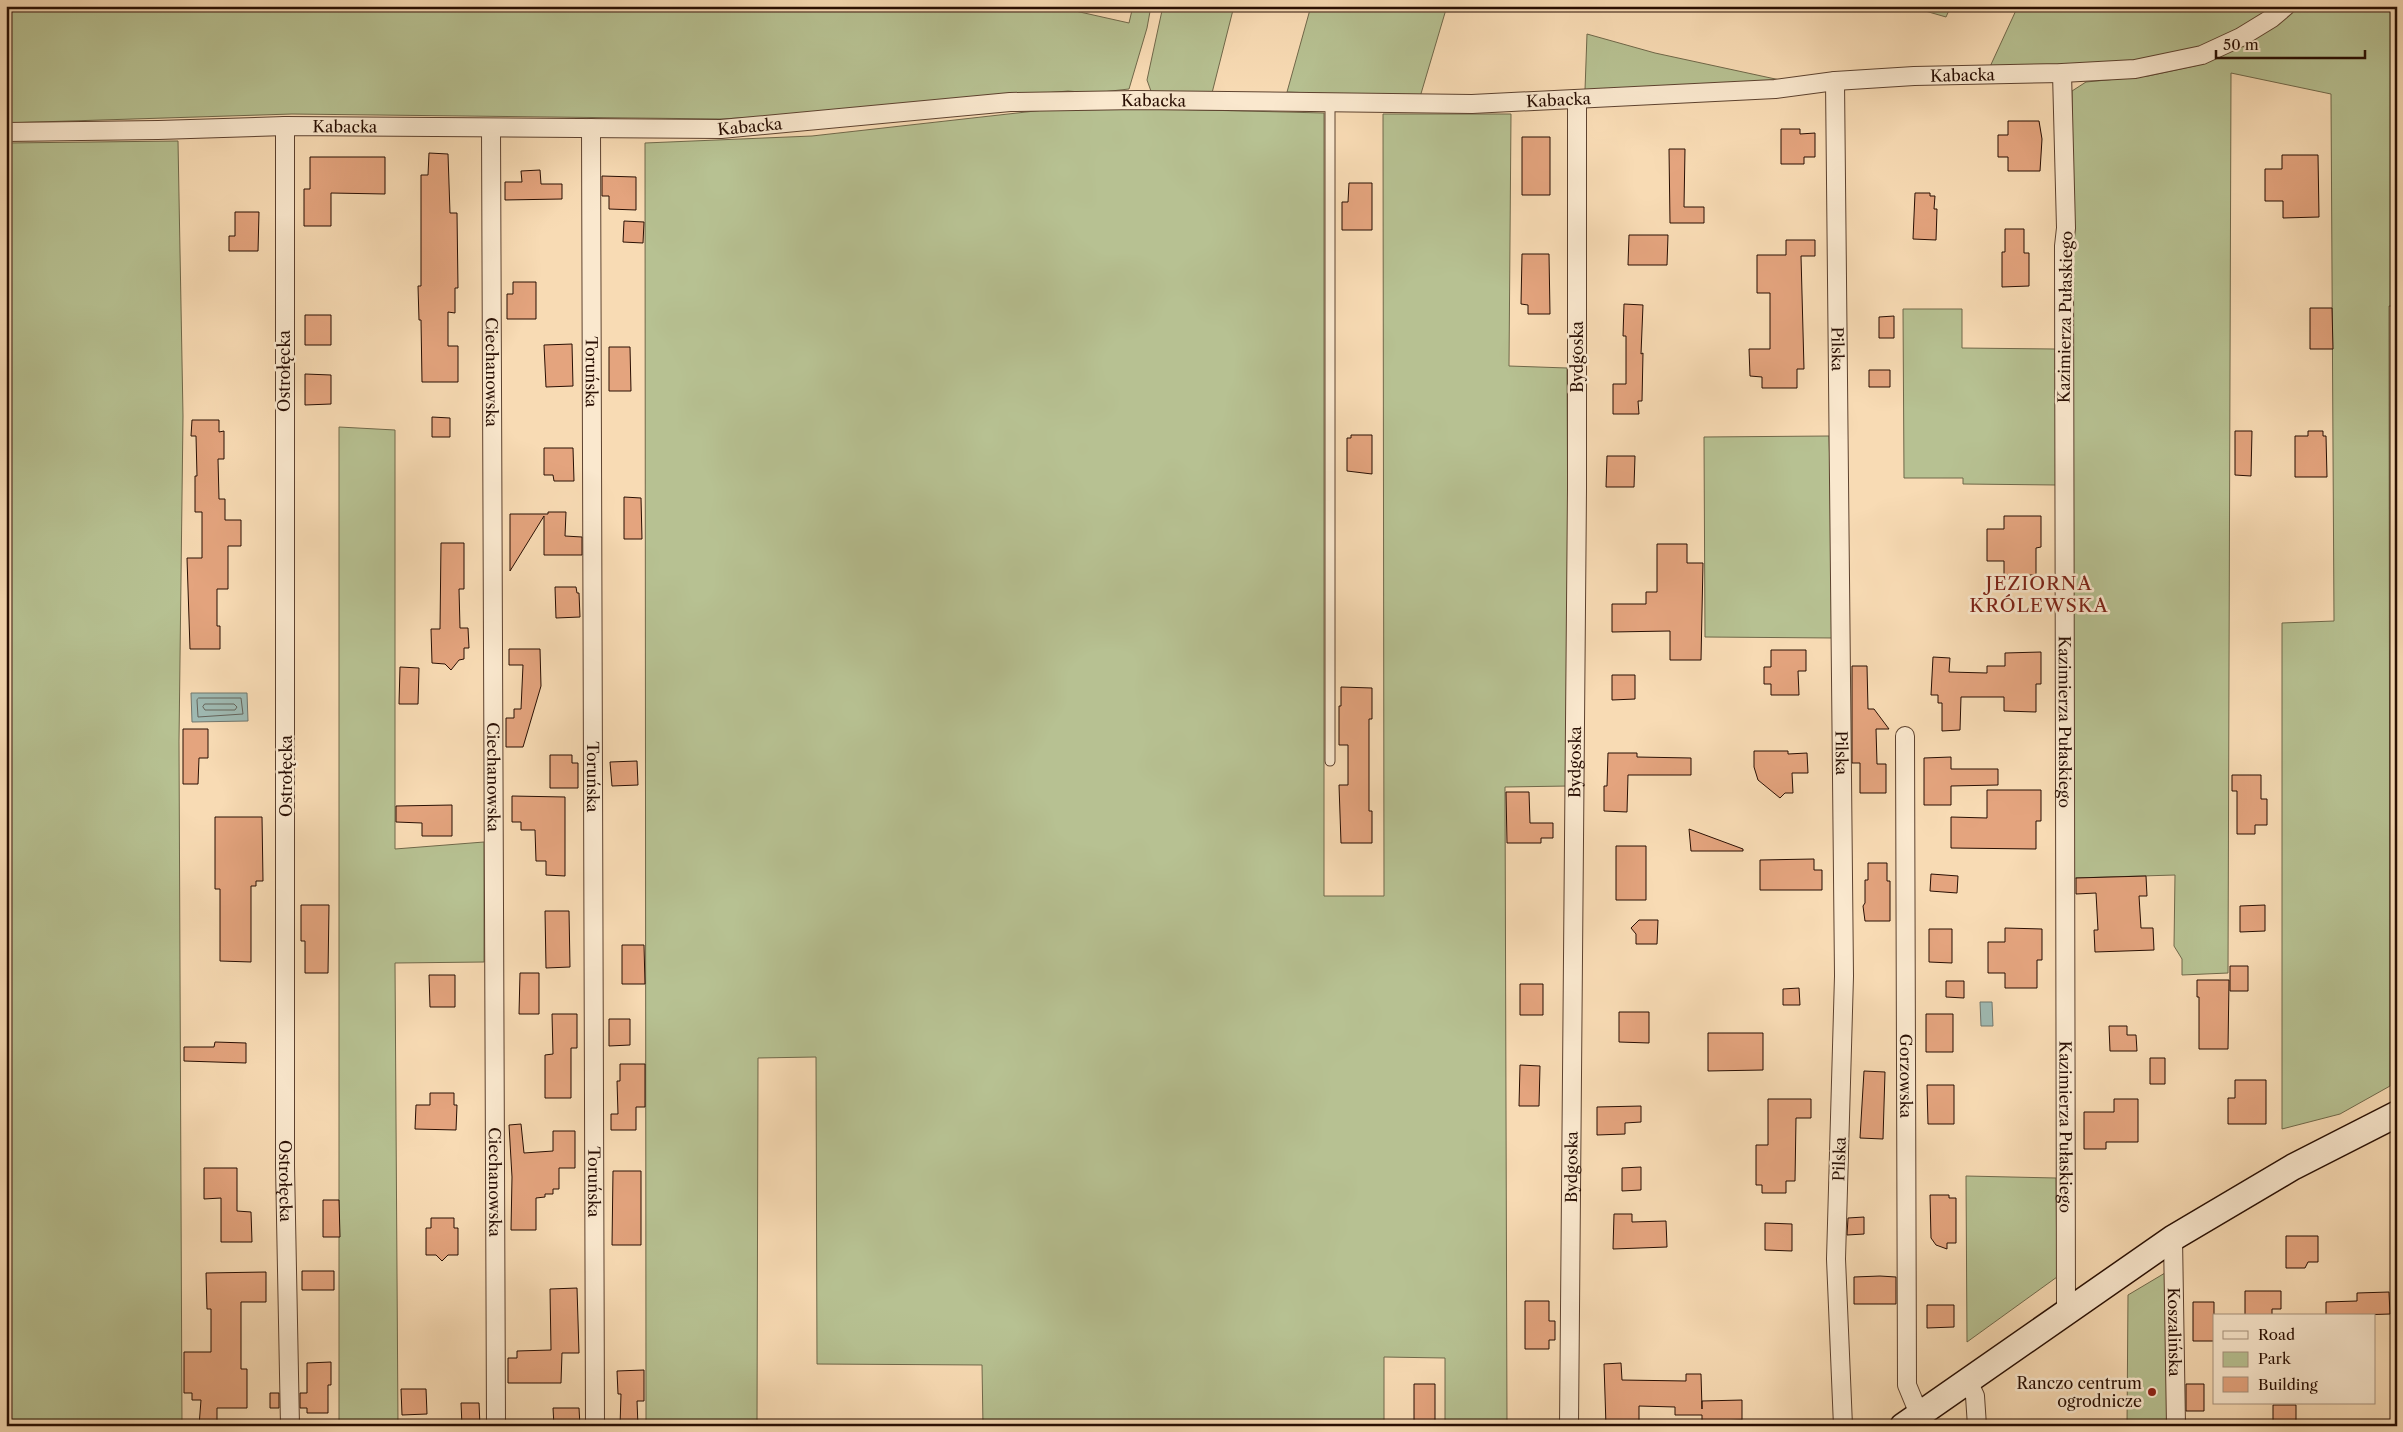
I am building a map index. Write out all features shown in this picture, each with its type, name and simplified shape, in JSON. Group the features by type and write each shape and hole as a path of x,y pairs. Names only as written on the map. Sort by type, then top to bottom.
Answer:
{"main road":[{"path":"1915,1422 1968,1381 2066,1311 2173,1238 2293,1167 2397,1114"}],"street":[{"name":"Kabacka","path":"6,132 285,126 721,128 1010,102 1137,100 1472,104 1775,89 1835,81 1914,76 2062,73 2135,69 2202,55 2241,38 2272,18 2286,6"},
{"name":"Kazimierza Pułaskiego","path":"2062,73 2066,228 2064,246 2066,1311"},
{"name":"Pilska","path":"1835,81 1844,976 1836,1259 1843,1426"},
{"name":"Bydgoska","path":"1569,1426 1577,499 1577,99"},
{"name":"Ostrołęcka","path":"285,126 285,1166 290,1426"},
{"name":"Ciechanowska","path":"491,128 496,1426"},
{"name":"Toruńska","path":"591,128 595,1426"},
{"name":"Gorzowska","path":"1905,736 1907,1385 1915,1422"},
{"name":"Koszalińska","path":"2173,1238 2176,1426"},
{"path":"1968,1381 1975,1396 1977,1426"}],"lane":[{"path":"1330,102 1330,762"}],"green space":[{"path":"23,6 1053,6 1129,23 1133,6 1151,6 1147,28 1129,89 1093,93 1068,91 791,115 721,119 292,114 6,123 6,10"},
{"path":"1163,6 1234,6 1212,93 1152,94 1147,80"},
{"path":"1311,6 1447,6 1420,97 1287,92"},
{"path":"1908,6 1951,6 1946,17"},
{"path":"2018,6 2275,6 2267,15 2187,54 2092,68 1988,71"},
{"path":"2298,6 2397,6 2397,306 2389,306 2390,1086 2340,1114 2282,1129 2282,623 2334,621 2331,94 2231,73 2228,973 2182,975 2182,959 2174,946 2175,875 2074,878 2072,91 2086,82 2148,76 2199,65 2273,28"},
{"path":"1587,34 1655,53 1780,80 1585,90"},
{"path":"1162,109 1324,113 1324,896 1384,896 1383,114 1511,114 1509,366 1567,368 1569,786 1505,787 1507,1426 1445,1426 1445,1358 1384,1357 1384,1426 983,1426 982,1365 817,1364 816,1057 758,1058 757,1426 646,1426 645,143 812,136 1044,110"},
{"path":"178,141 183,416 179,741 182,1426 6,1426 6,143"},
{"path":"1903,309 1962,309 1962,348 2055,349 2056,485 1963,484 1963,478 1904,478"},
{"path":"339,427 395,430 395,849 484,842 484,962 395,963 398,1426 339,1426"},
{"path":"1829,436 1835,638 1705,637 1704,437"},
{"path":"1966,1176 2056,1178 2057,1277 1967,1342"},
{"path":"2170,1270 2170,1426 2127,1426 2128,1295"}],"water":[{"path":"191,693 247,693 248,721 192,722"},
{"path":"1980,1002 1992,1002 1993,1026 1981,1026"}],"building":[{"path":"2008,121 2039,121 2042,139 2040,171 2008,171 2008,157 1998,157 1998,135 2008,135"},
{"path":"1781,129 1800,129 1800,134 1815,133 1815,157 1804,157 1804,164 1781,164"},
{"path":"1522,137 1550,137 1550,195 1522,195"},
{"path":"1669,149 1685,149 1684,207 1704,207 1704,223 1670,223"},
{"path":"429,153 448,154 450,213 457,213 458,288 455,288 455,313 448,312 448,346 458,346 458,382 422,382 421,320 419,320 418,286 421,286 421,175 428,175"},
{"path":"2282,155 2318,155 2319,217 2283,218 2283,201 2265,201 2265,169 2282,169"},
{"path":"310,157 385,157 385,194 331,193 331,226 304,226 304,189 310,189"},
{"path":"540,170 541,184 562,184 562,199 505,200 505,182 522,182 521,171"},
{"path":"602,176 636,177 636,210 609,209 609,196 602,196"},
{"path":"1349,183 1372,183 1372,230 1342,230 1342,202 1348,202"},
{"path":"1915,193 1930,193 1930,196 1935,196 1934,209 1937,209 1936,240 1913,239"},
{"path":"235,212 259,212 258,251 229,251 229,236 235,236"},
{"path":"624,221 644,222 643,243 623,242"},
{"path":"2005,229 2024,229 2024,253 2029,253 2029,286 2002,287 2002,252 2005,252"},
{"path":"1629,235 1668,235 1667,265 1628,265"},
{"path":"1786,240 1815,240 1815,256 1801,256 1804,369 1797,369 1797,388 1762,388 1762,377 1750,376 1749,349 1770,349 1770,293 1757,293 1757,255 1786,255"},
{"path":"1522,254 1549,254 1550,314 1528,314 1528,305 1521,304"},
{"path":"513,282 536,282 536,319 507,319 507,294 513,294"},
{"path":"1624,304 1643,305 1642,401 1638,401 1639,414 1613,414 1613,384 1626,384 1626,336 1623,336"},
{"path":"2310,308 2332,308 2333,349 2310,349"},
{"path":"305,315 331,315 331,345 305,345"},
{"path":"1894,316 1894,338 1879,338 1879,317"},
{"path":"572,344 573,386 546,387 544,345"},
{"path":"609,347 630,347 631,391 609,391"},
{"path":"1869,370 1890,370 1890,387 1869,387"},
{"path":"305,374 331,375 331,404 305,405"},
{"path":"432,417 450,418 450,437 432,437"},
{"path":"192,420 219,420 219,432 224,431 224,459 218,459 219,499 225,499 225,520 241,520 241,546 228,546 228,589 217,589 217,626 220,626 220,649 190,649 187,558 202,558 202,512 195,512 195,476 197,476 196,436 191,436"},
{"path":"2235,431 2252,431 2251,476 2235,475"},
{"path":"2308,431 2323,431 2323,436 2326,436 2327,477 2295,477 2295,436 2308,436"},
{"path":"1351,435 1372,435 1372,474 1347,471 1347,438 1351,438"},
{"path":"544,448 573,448 574,481 554,481 553,475 544,475"},
{"path":"1607,456 1635,456 1634,487 1606,487"},
{"path":"624,497 641,498 642,539 624,539"},
{"path":"548,512 566,512 565,536 582,537 582,555 544,555 544,516 510,571 510,514 548,514"},
{"path":"2004,516 2041,516 2041,547 2036,548 2036,575 2004,575 2004,561 1987,561 1987,529 2004,529"},
{"path":"441,543 464,543 464,589 459,589 460,628 468,628 469,648 464,648 464,659 459,660 451,670 445,664 432,663 431,629 440,629"},
{"path":"1657,544 1687,544 1687,563 1703,563 1701,660 1670,660 1670,631 1612,632 1612,604 1646,604 1646,592 1657,592"},
{"path":"555,587 576,587 577,593 579,593 580,617 556,618"},
{"path":"509,649 540,649 541,686 523,747 506,747 506,718 514,718 514,709 521,709 523,665 509,665"},
{"path":"1771,650 1806,650 1806,671 1798,671 1799,695 1771,695 1771,684 1764,684 1764,667 1771,667"},
{"path":"2041,652 2041,684 2036,684 2036,712 2004,711 2004,697 1961,697 1960,730 1942,731 1942,703 1938,703 1938,695 1931,695 1933,657 1950,658 1949,672 1987,673 1987,666 2005,666 2005,653"},
{"path":"1852,666 1867,666 1868,709 1874,709 1889,729 1876,729 1877,764 1886,764 1886,793 1860,793 1860,763 1852,763"},
{"path":"400,667 419,668 418,704 399,704"},
{"path":"1612,675 1635,675 1635,699 1612,700"},
{"path":"1341,687 1372,688 1372,719 1369,719 1369,811 1372,811 1372,843 1341,843 1339,785 1348,785 1348,745 1339,745"},
{"path":"183,729 208,729 208,758 199,758 198,784 183,784"},
{"path":"1754,751 1788,751 1788,754 1807,753 1808,773 1792,773 1793,793 1785,793 1780,798 1758,780 1754,767"},
{"path":"1608,753 1637,753 1637,757 1691,758 1691,775 1628,775 1627,812 1604,811 1604,786 1607,786"},
{"path":"550,755 572,755 572,763 578,763 578,788 550,788"},
{"path":"1951,757 1951,769 1998,769 1998,785 1951,786 1951,805 1924,805 1924,758"},
{"path":"637,761 638,785 612,786 610,762"},
{"path":"2232,775 2261,775 2261,799 2267,799 2267,825 2255,825 2255,834 2237,834 2237,791 2232,791"},
{"path":"1987,790 2041,790 2041,821 2036,821 2036,849 1951,848 1951,817 1987,818"},
{"path":"1506,792 1529,792 1530,823 1553,823 1553,838 1541,838 1541,843 1507,843"},
{"path":"512,796 565,797 565,876 546,875 546,861 536,861 535,830 521,830 521,822 512,822"},
{"path":"452,805 452,836 422,836 422,823 396,822 396,806"},
{"path":"215,817 262,817 263,881 256,881 256,886 251,886 251,962 220,961 220,889 215,889"},
{"path":"1689,829 1743,849 1743,851 1691,851"},
{"path":"1616,846 1646,846 1646,900 1616,900"},
{"path":"1814,859 1814,870 1822,870 1822,890 1760,890 1760,860"},
{"path":"1868,863 1887,863 1887,881 1890,881 1890,921 1865,921 1863,906 1865,903 1865,880 1868,880"},
{"path":"1931,874 1958,876 1957,893 1930,891"},
{"path":"2146,876 2147,896 2139,896 2141,928 2153,928 2154,950 2095,952 2094,930 2098,930 2096,893 2076,894 2076,878"},
{"path":"301,905 329,905 328,973 305,973 305,941 301,941"},
{"path":"2265,905 2265,931 2240,932 2240,906"},
{"path":"545,911 569,911 570,967 546,968"},
{"path":"1639,920 1658,920 1657,944 1636,944 1636,934 1631,928"},
{"path":"2005,928 2042,929 2042,960 2037,960 2037,988 2005,988 2005,973 1988,973 1988,942 2005,942"},
{"path":"1929,929 1952,929 1952,963 1929,962"},
{"path":"622,945 644,945 645,984 622,984"},
{"path":"2230,966 2248,966 2248,991 2230,991"},
{"path":"520,973 539,973 539,1014 519,1014"},
{"path":"429,975 455,975 455,1007 430,1007"},
{"path":"2197,980 2229,980 2228,1049 2199,1049 2199,997 2197,997"},
{"path":"1946,981 1964,981 1964,998 1946,997"},
{"path":"1520,984 1543,984 1543,1015 1520,1015"},
{"path":"1799,988 1800,1005 1783,1005 1783,989"},
{"path":"1619,1012 1649,1012 1649,1043 1619,1042"},
{"path":"552,1014 577,1014 577,1048 571,1048 571,1098 545,1098 545,1055 553,1054"},
{"path":"1926,1014 1953,1014 1953,1052 1926,1052"},
{"path":"609,1019 630,1019 630,1045 609,1046"},
{"path":"2109,1026 2127,1026 2127,1035 2136,1035 2137,1051 2110,1051"},
{"path":"1708,1033 1763,1033 1763,1070 1708,1071"},
{"path":"215,1042 246,1043 246,1063 184,1061 184,1047 214,1047"},
{"path":"2150,1058 2165,1058 2165,1084 2150,1084"},
{"path":"620,1064 645,1064 645,1107 636,1107 636,1130 611,1130 611,1114 618,1114 617,1081 620,1081"},
{"path":"1520,1065 1540,1066 1539,1106 1519,1106"},
{"path":"1864,1071 1885,1072 1883,1139 1860,1138"},
{"path":"2235,1080 2266,1080 2266,1124 2228,1124 2228,1098 2235,1098"},
{"path":"1927,1085 1954,1085 1954,1124 1928,1124"},
{"path":"430,1093 454,1093 454,1105 457,1105 456,1130 415,1129 416,1105 430,1105"},
{"path":"1768,1099 1811,1099 1811,1118 1796,1118 1795,1181 1786,1181 1786,1193 1762,1193 1762,1185 1756,1185 1756,1145 1768,1145"},
{"path":"2114,1099 2138,1099 2138,1142 2106,1142 2106,1149 2084,1149 2084,1112 2114,1112"},
{"path":"1641,1106 1641,1122 1625,1123 1625,1134 1597,1135 1597,1107"},
{"path":"521,1124 524,1153 553,1151 553,1131 575,1131 575,1168 559,1168 559,1189 553,1189 553,1194 545,1194 545,1197 536,1198 536,1230 511,1230 512,1177 509,1125"},
{"path":"1641,1167 1641,1190 1622,1191 1622,1168"},
{"path":"204,1168 237,1168 237,1211 251,1212 252,1242 221,1242 221,1198 204,1199"},
{"path":"613,1171 641,1171 641,1245 612,1245"},
{"path":"1930,1195 1949,1195 1949,1198 1956,1198 1956,1243 1947,1243 1947,1249 1936,1245 1931,1238"},
{"path":"323,1200 339,1200 340,1237 323,1237"},
{"path":"1614,1214 1632,1214 1632,1222 1666,1221 1667,1247 1613,1249"},
{"path":"1864,1217 1864,1234 1847,1235 1848,1218"},
{"path":"431,1218 454,1218 454,1228 458,1228 458,1255 448,1255 442,1261 436,1255 426,1255 426,1228 431,1228"},
{"path":"1765,1223 1792,1224 1792,1251 1765,1250"},
{"path":"2286,1236 2318,1236 2318,1262 2308,1262 2305,1268 2286,1268"},
{"path":"302,1271 334,1271 334,1290 302,1290"},
{"path":"266,1272 266,1302 241,1302 241,1369 247,1369 247,1408 217,1408 217,1426 199,1426 201,1400 192,1400 192,1393 184,1393 184,1352 211,1352 211,1309 207,1309 206,1273"},
{"path":"1854,1277 1896,1277 1896,1304 1854,1304"},
{"path":"577,1288 579,1353 562,1353 561,1383 508,1383 508,1358 517,1358 517,1351 551,1350 550,1289"},
{"path":"2245,1291 2281,1291 2281,1309 2272,1309 2272,1314 2245,1314"},
{"path":"2389,1292 2390,1314 2326,1314 2326,1302 2357,1301 2357,1293"},
{"path":"1525,1301 1549,1301 1549,1321 1555,1321 1555,1340 1549,1340 1549,1349 1525,1349"},
{"path":"2193,1302 2214,1302 2213,1341 2193,1341"},
{"path":"1927,1305 1954,1305 1954,1327 1927,1328"},
{"path":"331,1362 331,1385 328,1385 328,1413 307,1413 307,1408 300,1408 300,1393 307,1393 307,1363"},
{"path":"1621,1363 1622,1380 1686,1381 1686,1374 1701,1374 1702,1409 1702,1401 1742,1400 1742,1420 1718,1421 1718,1426 1702,1426 1702,1415 1675,1415 1675,1407 1639,1406 1639,1426 1606,1426 1604,1364"},
{"path":"644,1370 644,1401 637,1401 638,1426 620,1426 621,1394 618,1394 617,1371"},
{"path":"1414,1384 1435,1384 1435,1426 1414,1426"},
{"path":"2186,1384 2204,1384 2204,1411 2186,1411"},
{"path":"401,1389 426,1389 427,1414 402,1415"},
{"path":"270,1393 279,1393 279,1408 270,1408"},
{"path":"461,1403 479,1403 480,1426 462,1426"},
{"path":"2273,1405 2296,1405 2296,1424 2273,1425"},
{"path":"553,1408 579,1408 580,1426 554,1426"}],"place":[{"name":"Ranczo centrum ogrodnicze","path":"2152,1392"}],"district":[{"name":"JEZIORNA KRÓLEWSKA","path":"2039,594"}]}
